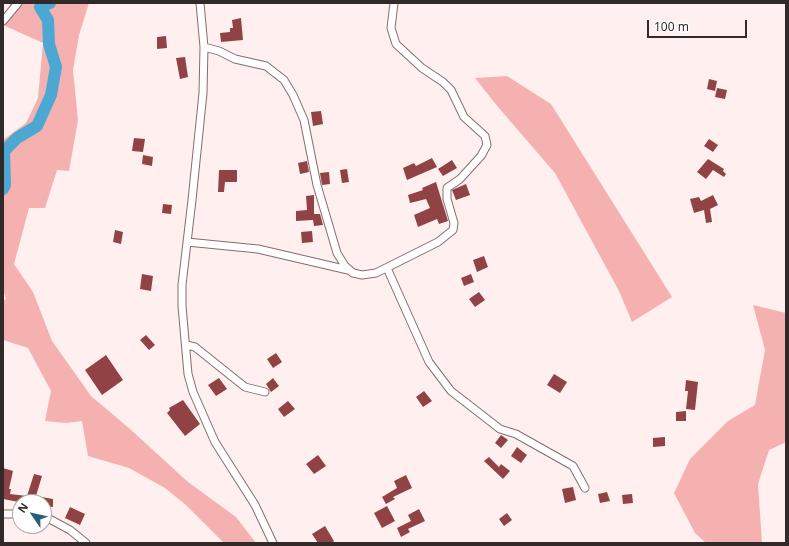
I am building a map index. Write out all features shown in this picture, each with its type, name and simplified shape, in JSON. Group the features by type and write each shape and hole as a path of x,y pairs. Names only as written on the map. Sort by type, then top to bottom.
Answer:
{"street":[{"path":"3,21 18,3"},
{"path":"200,3 204,47 203,93 182,285 182,306 188,374 193,392 215,442 255,505 273,543"},
{"path":"187,242 258,249 348,270 362,275 376,273 387,268 438,242 453,230 454,222 447,199 447,188 460,179 482,156 487,145 483,132 464,117 451,90 444,82 422,68 394,41 391,28 394,3"},
{"path":"204,47 219,51 235,59 266,66 278,74 289,87 304,120 317,185 326,212 333,244 348,270"},
{"path":"387,268 429,362 451,391 500,430 516,434 573,466 585,488"},
{"path":"186,345 195,347 245,387 265,392"},
{"path":"52,520 70,530 86,543"}],"shaded area":[{"path":"11,3 89,3 79,35 73,70 78,120 69,171 57,170 45,208 29,208 14,264 33,292 52,341 91,396 188,482 236,517 256,543 224,543 186,505 165,488 129,468 88,456 82,421 66,423 45,421 51,391 28,348 3,340 3,301 6,299 3,290 3,140 26,123 38,98 43,43 3,25"},
{"path":"507,76 551,104 672,297 632,322 619,291 555,173 475,78"},
{"path":"753,305 786,313 786,442 769,450 758,484 762,543 706,543 695,533 674,493 690,459 728,421 755,405 765,350"}],"building":[{"path":"241,18 243,40 221,42 220,33 230,32 230,28 233,28 232,20"},
{"path":"166,36 167,48 157,49 157,37"},
{"path":"185,57 188,77 180,79 176,58"},
{"path":"709,79 717,81 715,91 707,89"},
{"path":"717,88 727,90 725,99 715,97"},
{"path":"321,111 323,124 313,126 311,112"},
{"path":"134,138 145,139 143,152 132,151"},
{"path":"709,139 718,145 713,152 704,146"},
{"path":"143,155 153,157 152,166 142,164"},
{"path":"432,158 437,167 407,180 403,168 414,163 416,166"},
{"path":"708,159 724,169 723,171 726,174 724,177 713,170 706,179 697,172"},
{"path":"452,160 457,168 443,176 438,169"},
{"path":"307,161 309,172 300,174 298,163"},
{"path":"347,169 349,182 342,183 340,170"},
{"path":"219,170 237,170 237,182 225,182 224,192 218,192"},
{"path":"329,172 330,184 322,185 320,173"},
{"path":"436,182 448,221 439,224 437,219 418,227 414,215 430,208 426,199 410,203 408,195 423,190 422,188"},
{"path":"466,184 470,195 456,200 452,190"},
{"path":"314,195 314,214 320,214 323,225 314,226 313,220 296,221 296,211 307,210 306,196"},
{"path":"713,195 718,205 710,209 712,222 706,223 704,210 694,213 690,199 699,197 701,201"},
{"path":"163,204 172,205 171,214 162,213"},
{"path":"115,230 123,232 121,244 113,242"},
{"path":"312,231 313,242 302,243 301,232"},
{"path":"484,256 488,267 477,272 473,260"},
{"path":"142,274 153,276 151,291 140,289"},
{"path":"471,274 474,282 464,286 461,278"},
{"path":"479,292 485,300 475,307 469,299"},
{"path":"146,335 155,345 149,350 140,340"},
{"path":"276,353 282,362 273,368 267,359"},
{"path":"106,355 123,380 102,395 85,370"},
{"path":"554,374 567,382 560,393 547,385"},
{"path":"219,378 227,389 216,396 208,385"},
{"path":"273,378 279,386 271,392 266,384"},
{"path":"686,380 698,382 695,410 686,409 688,391 685,391"},
{"path":"424,391 432,401 423,407 416,397"},
{"path":"183,400 200,424 185,436 167,413 170,410 169,408"},
{"path":"288,401 295,409 284,417 278,409"},
{"path":"686,411 686,421 676,421 676,412"},
{"path":"501,435 508,440 501,448 495,443"},
{"path":"665,437 665,446 653,447 653,438"},
{"path":"517,447 527,455 521,463 511,456"},
{"path":"318,455 326,466 314,474 306,464"},
{"path":"489,457 499,467 501,464 510,471 503,479 484,461"},
{"path":"3,468 13,471 9,489 11,489 10,494 12,494 12,501 3,499"},
{"path":"34,474 42,476 37,494 28,494"},
{"path":"406,475 412,488 393,497 395,499 386,504 382,497 397,488 394,481"},
{"path":"573,487 576,500 565,503 562,489"},
{"path":"607,492 610,501 600,503 598,494"},
{"path":"632,494 633,503 623,504 622,495"},
{"path":"387,506 395,521 382,528 374,513"},
{"path":"70,507 85,514 80,525 65,518"},
{"path":"419,509 425,521 408,529 410,532 401,537 397,528 411,521 408,515"},
{"path":"507,513 512,520 504,526 499,519"},
{"path":"325,526 334,541 332,543 318,543 312,534"}],"waterway":[{"path":"3,189 5,185 4,151 17,138 37,126 51,95 56,67 49,44 48,20 40,7 50,3"}]}
